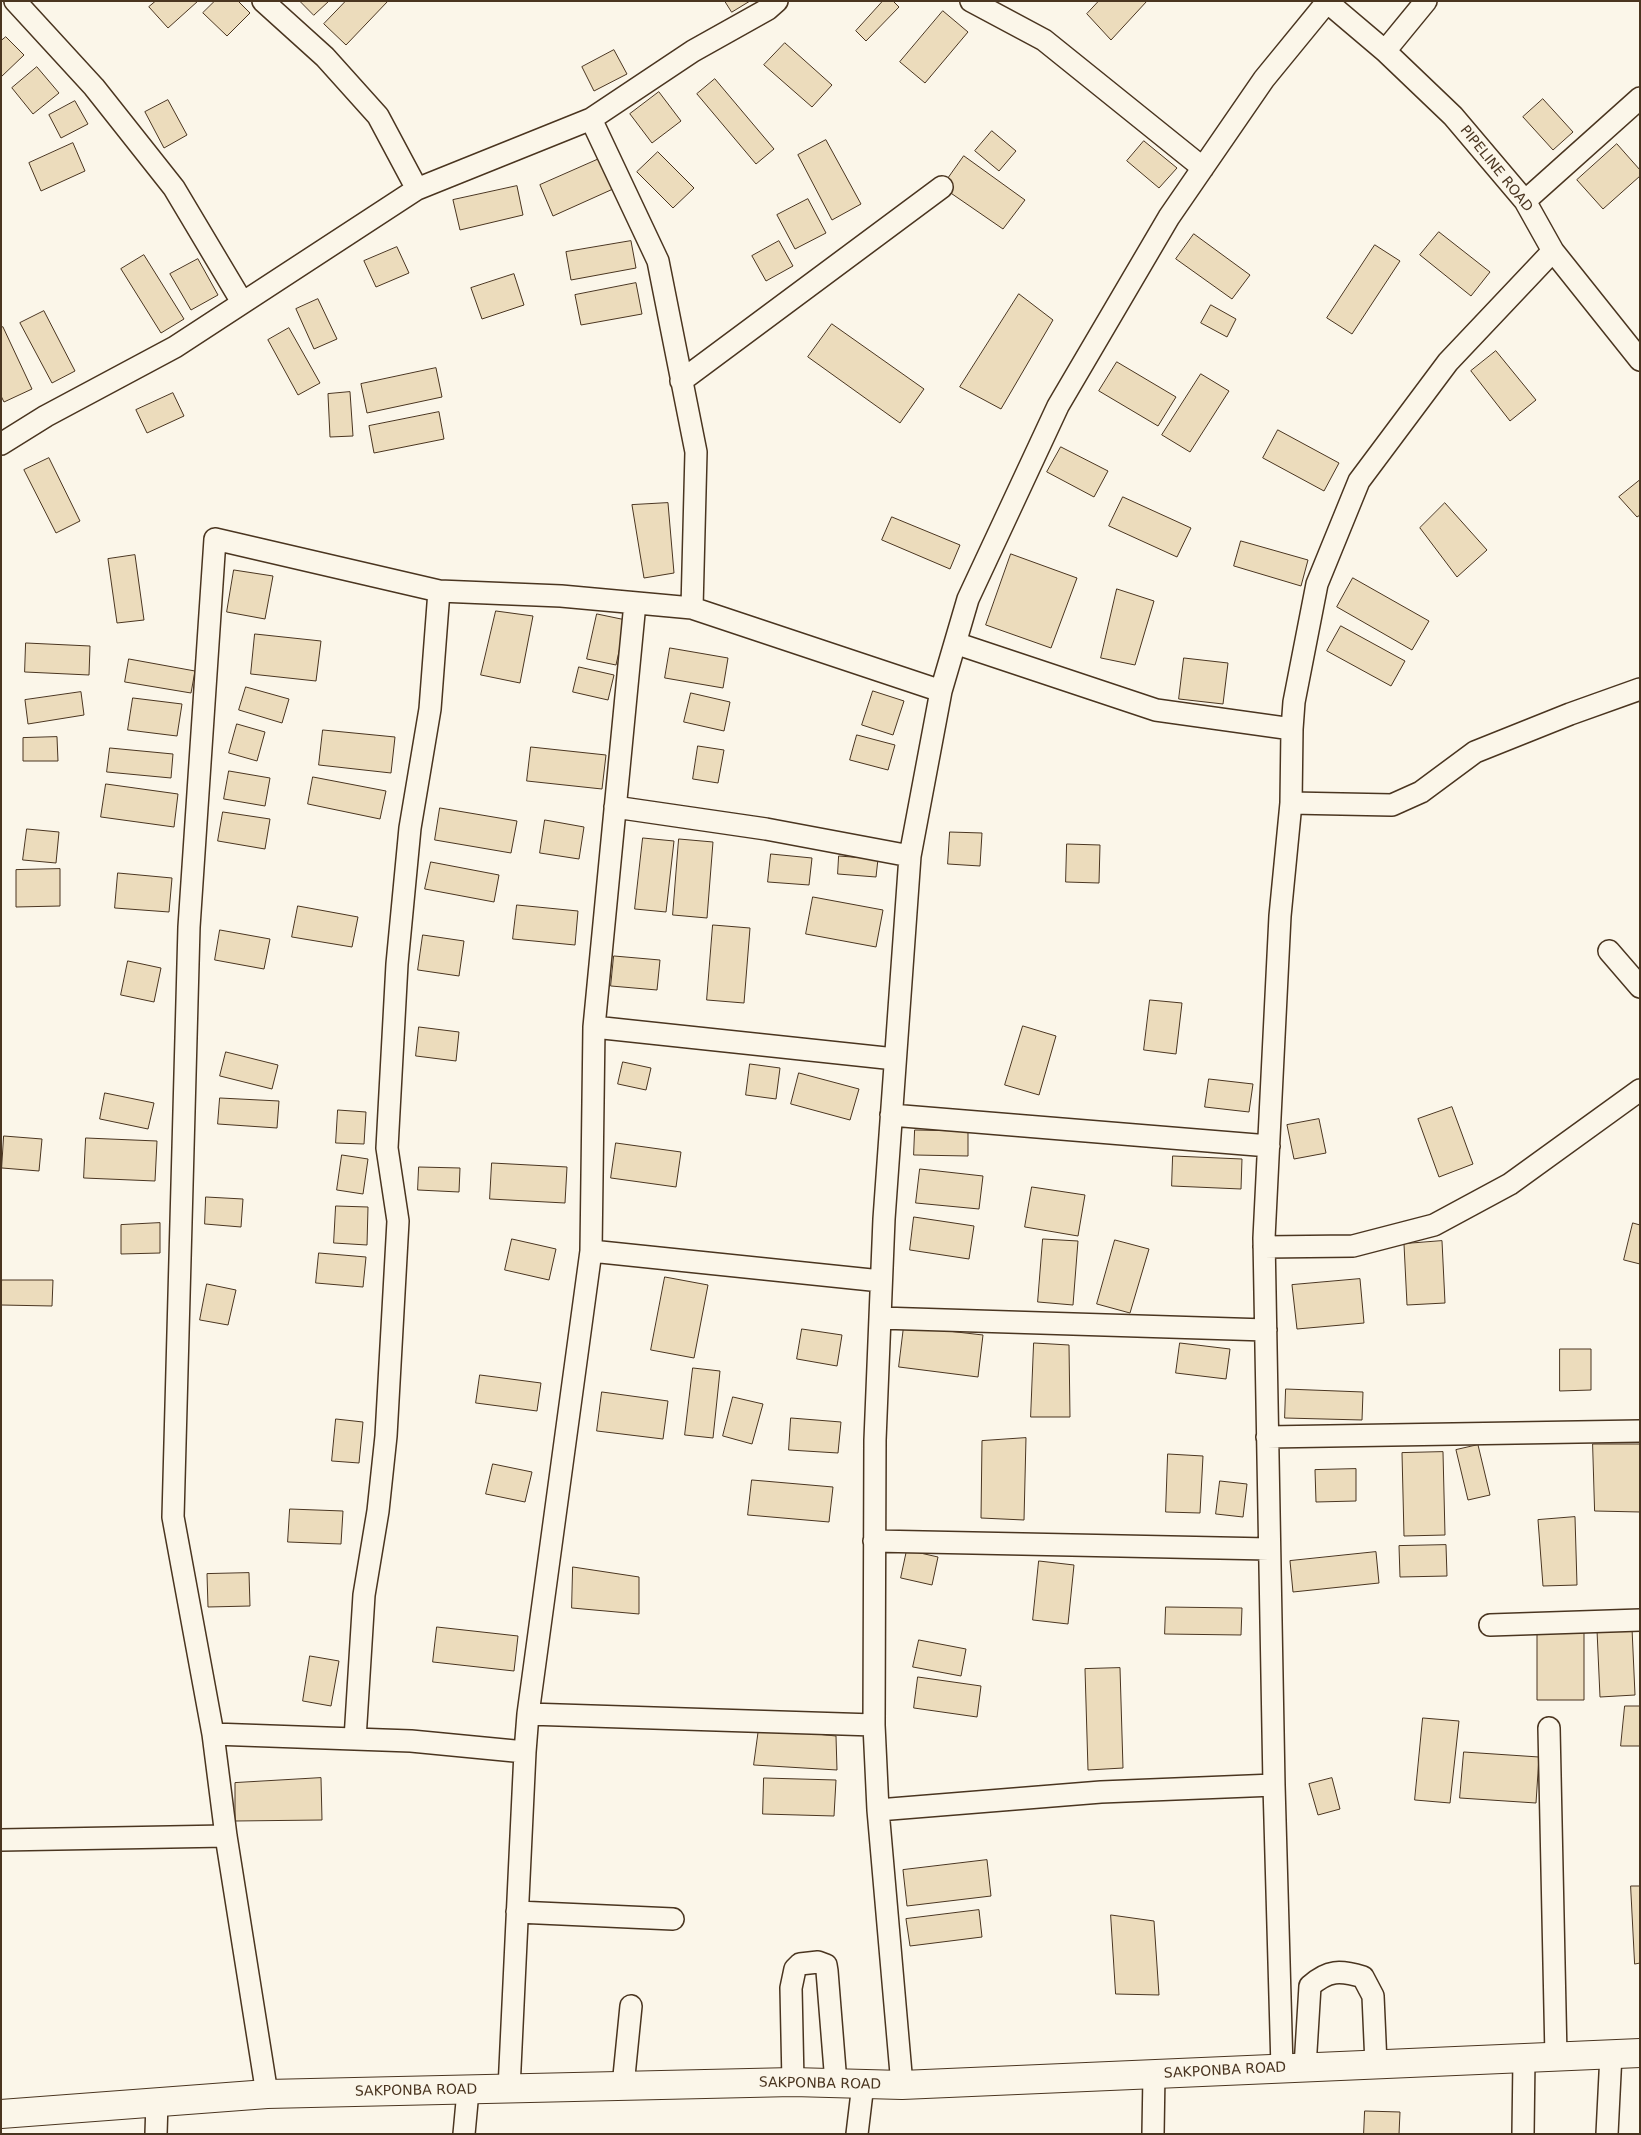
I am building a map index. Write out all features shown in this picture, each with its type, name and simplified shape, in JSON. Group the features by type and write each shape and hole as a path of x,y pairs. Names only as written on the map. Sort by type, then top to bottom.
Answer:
{"main road":[{"name":"SAKPONBA ROAD","path":"1,2114 267,2094 468,2091 793,2082 902,2085 1640,2053"}],"street":[{"path":"15,1 94,87 174,188 242,302"},
{"path":"263,1 325,57 378,116 417,189"},
{"path":"1,444 46,416 175,347 417,189 591,119 693,51 768,9 777,1"},
{"path":"971,1 1044,40 1203,168"},
{"path":"1385,50 1426,1"},
{"path":"902,2085 878,1810 874,1726 875,1440 881,1281 910,856 941,691 968,599 1058,406 1169,217 1264,79 1327,2"},
{"name":"PIPELINE ROAD","path":"1327,2 1385,50 1453,116 1525,200 1553,251 1640,360"},
{"path":"1525,200 1640,98"},
{"path":"591,119 658,261 696,452 692,608"},
{"path":"682,381 942,187"},
{"path":"1293,2068 1274,1785 1264,1247 1280,916 1291,803 1294,702 1317,584 1359,481 1448,362 1553,251"},
{"path":"267,2094 226,1836 212,1734 173,1517 189,927 215,539 439,591 561,596 692,608 941,691"},
{"path":"356,1739 364,1596 378,1510 386,1436 398,1221 387,1148 397,964 410,828 430,709 439,591"},
{"path":"509,2089 528,1714 592,1251 594,1026 634,602"},
{"path":"955,643 1156,710 1292,729"},
{"path":"1291,803 1392,805 1421,792 1475,752 1570,714 1640,689"},
{"path":"615,807 766,830 910,856"},
{"path":"1609,950 1640,987"},
{"path":"594,1026 895,1059"},
{"path":"1264,1247 1353,1246 1434,1225 1510,1184 1640,1090"},
{"path":"891,1115 1269,1146"},
{"path":"592,1251 881,1281"},
{"path":"880,1318 1266,1330"},
{"path":"1267,1437 1640,1431"},
{"path":"874,1541 1269,1549"},
{"path":"1490,1625 1640,1620"},
{"path":"528,1714 874,1726"},
{"path":"1549,1728 1556,2057"},
{"path":"212,1734 411,1741 525,1752"},
{"path":"878,1810 1101,1792 1274,1785"},
{"path":"1,1840 226,1836"},
{"path":"517,1912 673,1919"},
{"path":"793,2082 791,1988 794,1973 800,1964 818,1962 826,1965 827,1971 836,2083"},
{"path":"1293,2068 1310,1986 1322,1976 1344,1972 1363,1977 1373,1996 1376,2064"},
{"path":"623,2086 630,2006"},
{"path":"1607,2134 1611,2054"},
{"path":"1523,2134 1524,2058"},
{"path":"1153,2134 1154,2074"},
{"path":"857,2134 863,2084"},
{"path":"464,2134 468,2091"},
{"path":"156,2134 158,2102"}],"building":[{"path":"156,1 198,1 168,28 149,7"},
{"path":"215,1 238,1 250,13 227,36 203,13"},
{"path":"300,1 329,1 314,15"},
{"path":"346,1 388,1 346,45 324,24"},
{"path":"725,1 750,1 732,12"},
{"path":"883,1 893,1 899,7 866,41 856,31"},
{"path":"1099,1 1147,1 1111,40 1087,14"},
{"path":"943,11 968,32 925,83 900,62"},
{"path":"6,37 24,55 1,77 1,41"},
{"path":"785,43 832,85 812,107 764,65"},
{"path":"614,50 627,74 594,91 582,67"},
{"path":"37,67 59,93 33,114 12,88"},
{"path":"715,79 774,149 756,164 697,94"},
{"path":"659,92 681,121 652,143 630,114"},
{"path":"1543,99 1573,132 1553,150 1523,117"},
{"path":"168,100 187,135 164,148 145,112"},
{"path":"75,101 88,124 61,138 49,115"},
{"path":"992,131 1016,151 999,171 975,151"},
{"path":"826,140 861,204 832,220 798,155"},
{"path":"1144,141 1177,168 1159,188 1127,161"},
{"path":"73,143 85,171 41,191 29,163"},
{"path":"1617,144 1640,170 1640,176 1603,209 1577,180"},
{"path":"658,152 694,188 673,208 637,172"},
{"path":"964,156 1025,200 1003,229 942,187"},
{"path":"599,159 613,189 553,216 540,185"},
{"path":"517,186 523,215 460,230 453,200"},
{"path":"808,199 826,233 795,249 777,215"},
{"path":"1439,232 1490,272 1471,296 1420,255"},
{"path":"1194,234 1250,275 1232,299 1176,259"},
{"path":"631,241 636,268 571,280 566,252"},
{"path":"779,241 793,266 766,281 752,256"},
{"path":"1375,245 1400,261 1352,334 1327,318"},
{"path":"397,247 409,273 376,287 364,261"},
{"path":"144,255 184,319 161,333 121,269"},
{"path":"198,259 218,295 191,310 170,274"},
{"path":"514,274 524,305 482,319 471,288"},
{"path":"636,283 642,314 581,325 575,295"},
{"path":"1019,294 1053,320 1001,409 960,387"},
{"path":"318,299 337,339 314,349 296,309"},
{"path":"1211,305 1236,319 1227,337 1201,323"},
{"path":"44,311 75,371 52,383 20,323"},
{"path":"832,324 924,389 900,423 808,357"},
{"path":"3,327 32,389 4,402 1,396 1,328"},
{"path":"289,328 320,383 298,395 268,340"},
{"path":"1496,351 1536,400 1510,421 1471,371"},
{"path":"1117,362 1176,397 1158,426 1099,391"},
{"path":"436,368 442,397 367,413 361,384"},
{"path":"1201,374 1229,391 1190,452 1162,435"},
{"path":"350,392 353,436 330,437 328,394"},
{"path":"173,393 184,416 147,433 136,410"},
{"path":"439,412 444,439 374,453 369,426"},
{"path":"1278,430 1339,463 1324,491 1263,458"},
{"path":"1061,447 1108,471 1094,497 1047,472"},
{"path":"49,458 80,521 56,533 24,470"},
{"path":"1640,480 1640,515 1637,517 1619,497"},
{"path":"1123,497 1191,528 1177,557 1109,526"},
{"path":"668,503 674,573 644,578 632,505"},
{"path":"1445,503 1487,550 1457,577 1420,528"},
{"path":"892,517 960,545 950,569 882,540"},
{"path":"1241,541 1308,560 1301,586 1234,566"},
{"path":"1011,554 1077,578 1051,648 986,625"},
{"path":"135,555 144,620 117,623 108,559"},
{"path":"234,570 273,576 265,619 227,612"},
{"path":"1353,578 1429,621 1412,650 1337,607"},
{"path":"1117,589 1154,601 1135,665 1101,658"},
{"path":"496,611 533,616 520,683 481,675"},
{"path":"597,614 626,620 616,665 587,659"},
{"path":"1341,626 1405,661 1391,686 1327,651"},
{"path":"255,634 321,641 316,681 251,674"},
{"path":"26,643 90,646 89,675 25,672"},
{"path":"670,648 728,658 723,688 665,678"},
{"path":"1184,658 1228,663 1223,704 1179,699"},
{"path":"129,659 195,671 191,693 125,682"},
{"path":"579,667 614,675 608,700 573,692"},
{"path":"246,687 289,699 282,723 239,710"},
{"path":"873,691 904,701 893,735 862,725"},
{"path":"81,692 84,715 28,724 25,700"},
{"path":"691,693 730,702 724,731 684,722"},
{"path":"133,698 182,704 177,736 128,730"},
{"path":"237,724 265,732 257,761 229,753"},
{"path":"323,730 395,737 391,773 319,765"},
{"path":"857,735 895,745 888,770 850,760"},
{"path":"57,737 58,761 23,761 23,738"},
{"path":"698,746 724,750 718,783 693,779"},
{"path":"531,747 606,755 602,789 527,781"},
{"path":"110,748 173,754 171,778 107,772"},
{"path":"229,771 270,778 265,806 224,799"},
{"path":"313,777 386,791 380,819 308,804"},
{"path":"106,784 178,794 174,827 101,817"},
{"path":"440,808 517,821 511,853 435,840"},
{"path":"223,812 270,819 265,849 218,841"},
{"path":"545,820 584,827 579,859 540,853"},
{"path":"27,829 59,832 56,863 23,860"},
{"path":"950,832 982,833 980,866 948,864"},
{"path":"643,838 674,841 666,912 635,909"},
{"path":"679,839 713,842 707,918 673,915"},
{"path":"1067,844 1100,845 1099,883 1066,882"},
{"path":"771,854 812,858 809,885 768,882"},
{"path":"839,856 878,859 876,877 838,874"},
{"path":"431,862 499,875 494,902 425,889"},
{"path":"60,869 60,906 16,907 16,870"},
{"path":"118,873 172,878 169,912 115,908"},
{"path":"813,897 883,910 876,947 806,934"},
{"path":"517,905 578,911 575,945 513,939"},
{"path":"298,906 358,917 352,947 292,937"},
{"path":"713,925 750,928 744,1003 707,1000"},
{"path":"220,930 270,939 264,969 215,960"},
{"path":"423,935 464,941 459,976 418,970"},
{"path":"614,956 660,960 657,990 611,986"},
{"path":"128,961 161,968 154,1002 121,995"},
{"path":"1150,1000 1182,1003 1176,1054 1144,1050"},
{"path":"1023,1026 1056,1036 1039,1095 1005,1085"},
{"path":"419,1027 459,1032 456,1061 416,1056"},
{"path":"226,1052 278,1065 272,1089 220,1076"},
{"path":"623,1062 651,1068 646,1090 618,1084"},
{"path":"750,1064 780,1068 776,1099 746,1095"},
{"path":"799,1073 859,1089 850,1120 791,1104"},
{"path":"1209,1079 1253,1084 1249,1112 1205,1107"},
{"path":"105,1093 154,1103 148,1129 100,1119"},
{"path":"220,1098 279,1101 277,1128 218,1124"},
{"path":"1452,1107 1473,1164 1439,1177 1418,1119"},
{"path":"338,1110 366,1112 364,1144 336,1143"},
{"path":"1319,1119 1326,1153 1294,1159 1287,1125"},
{"path":"915,1130 968,1131 968,1156 914,1155"},
{"path":"4,1136 42,1139 39,1171 2,1168"},
{"path":"86,1138 157,1141 155,1181 84,1178"},
{"path":"616,1143 681,1152 676,1187 611,1178"},
{"path":"342,1155 368,1159 363,1194 337,1190"},
{"path":"1173,1156 1242,1159 1241,1189 1172,1186"},
{"path":"492,1163 567,1167 565,1203 490,1199"},
{"path":"419,1167 460,1168 459,1192 418,1190"},
{"path":"920,1169 983,1176 979,1209 916,1203"},
{"path":"1032,1187 1085,1195 1078,1236 1025,1227"},
{"path":"206,1197 243,1199 241,1227 205,1224"},
{"path":"336,1206 368,1207 367,1245 334,1243"},
{"path":"914,1217 974,1226 969,1259 910,1250"},
{"path":"160,1223 160,1253 121,1254 121,1225"},
{"path":"1633,1223 1640,1225 1640,1264 1624,1260"},
{"path":"512,1239 556,1249 549,1280 505,1270"},
{"path":"1043,1239 1078,1241 1073,1305 1038,1302"},
{"path":"1115,1240 1149,1249 1130,1313 1097,1304"},
{"path":"1442,1241 1445,1303 1407,1305 1404,1244"},
{"path":"319,1253 366,1257 363,1287 316,1283"},
{"path":"665,1277 708,1285 694,1358 651,1350"},
{"path":"1360,1279 1364,1323 1297,1329 1292,1285"},
{"path":"2,1280 53,1280 52,1306 1,1305"},
{"path":"207,1284 236,1290 228,1325 200,1320"},
{"path":"904,1326 983,1335 978,1377 899,1367"},
{"path":"802,1329 842,1335 837,1366 797,1359"},
{"path":"1034,1343 1069,1345 1070,1417 1031,1417"},
{"path":"1180,1343 1230,1349 1226,1379 1176,1373"},
{"path":"1560,1349 1591,1349 1591,1390 1560,1391"},
{"path":"693,1368 720,1371 713,1438 685,1435"},
{"path":"480,1375 541,1383 537,1411 476,1403"},
{"path":"1286,1389 1363,1392 1362,1420 1285,1418"},
{"path":"602,1392 668,1401 663,1439 597,1431"},
{"path":"733,1397 763,1404 752,1444 723,1436"},
{"path":"791,1418 841,1422 838,1453 789,1450"},
{"path":"336,1419 363,1422 359,1463 332,1461"},
{"path":"1026,1438 1024,1520 981,1518 982,1441"},
{"path":"1593,1444 1640,1444 1640,1512 1595,1511"},
{"path":"1478,1445 1490,1495 1468,1500 1456,1450"},
{"path":"1443,1452 1445,1535 1404,1536 1402,1453"},
{"path":"1168,1454 1203,1456 1200,1513 1166,1512"},
{"path":"493,1464 532,1472 525,1502 486,1494"},
{"path":"1356,1469 1356,1501 1316,1502 1315,1470"},
{"path":"752,1480 833,1487 829,1522 748,1515"},
{"path":"1220,1481 1247,1484 1243,1517 1216,1514"},
{"path":"290,1509 343,1511 341,1544 288,1542"},
{"path":"1575,1517 1577,1585 1543,1586 1538,1520"},
{"path":"1446,1545 1447,1576 1400,1577 1399,1546"},
{"path":"907,1550 938,1557 932,1585 901,1578"},
{"path":"1376,1552 1379,1583 1293,1592 1290,1561"},
{"path":"1039,1561 1074,1565 1068,1624 1033,1620"},
{"path":"573,1567 639,1577 639,1614 572,1608"},
{"path":"249,1573 250,1606 208,1607 207,1574"},
{"path":"1166,1607 1242,1608 1241,1635 1165,1634"},
{"path":"1584,1624 1584,1700 1537,1700 1537,1628"},
{"path":"437,1627 518,1636 514,1671 433,1662"},
{"path":"1632,1628 1635,1695 1600,1697 1597,1630"},
{"path":"919,1640 966,1649 961,1676 913,1667"},
{"path":"310,1656 339,1661 331,1706 303,1701"},
{"path":"1120,1668 1123,1768 1088,1770 1085,1669"},
{"path":"918,1677 981,1686 977,1717 914,1708"},
{"path":"1625,1706 1640,1706 1640,1746 1621,1746"},
{"path":"1423,1718 1459,1721 1450,1803 1415,1800"},
{"path":"759,1728 836,1736 837,1770 754,1765"},
{"path":"1464,1752 1539,1757 1536,1803 1460,1798"},
{"path":"321,1778 322,1820 235,1821 235,1783"},
{"path":"764,1778 836,1780 834,1816 763,1814"},
{"path":"1332,1778 1340,1809 1318,1815 1309,1784"},
{"path":"987,1860 991,1896 907,1906 903,1870"},
{"path":"1631,1886 1640,1886 1640,1963 1635,1964"},
{"path":"979,1910 982,1937 910,1946 906,1919"},
{"path":"1111,1915 1154,1921 1159,1995 1116,1994"},
{"path":"1365,2111 1400,2112 1399,2134 1364,2134"}]}
